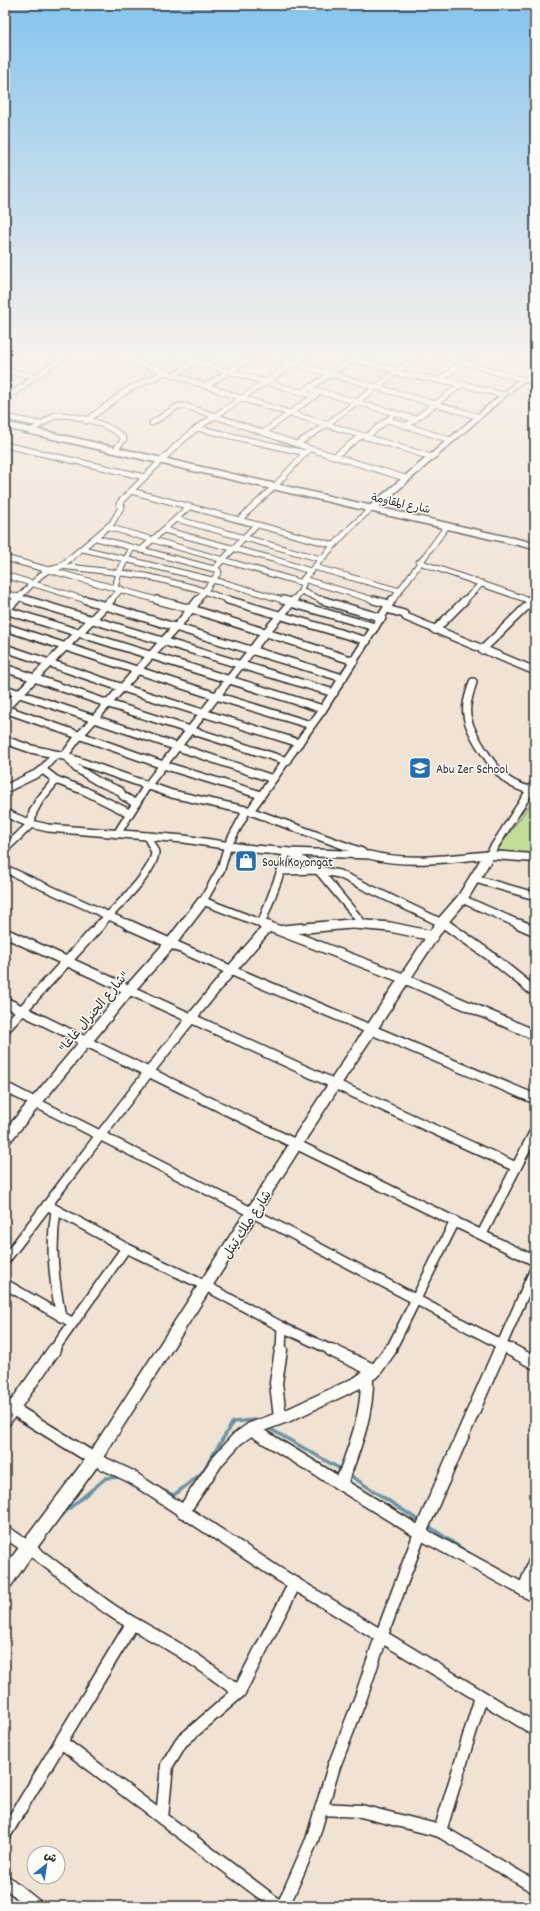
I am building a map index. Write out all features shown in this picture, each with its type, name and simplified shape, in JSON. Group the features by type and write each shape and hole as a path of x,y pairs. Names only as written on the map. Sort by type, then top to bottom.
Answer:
{"highway":[{"name":"شارع المقاومة","path":"85,443 535,546"}],"street":[{"path":"115,450 121,443"},
{"path":"181,443 121,501 119,504 122,506 119,513 108,527 61,566 43,573 5,610 323,709"},
{"path":"263,443 305,453"},
{"path":"335,456 354,443"},
{"path":"387,443 431,457"},
{"path":"117,834 147,786 265,633 301,591 303,581 312,569 333,545 371,509 446,443"},
{"path":"297,444 405,478"},
{"path":"5,445 145,477"},
{"path":"239,520 274,487 305,453 311,449"},
{"path":"131,491 333,545"},
{"path":"141,550 189,507"},
{"path":"176,519 321,559"},
{"path":"96,538 204,568 216,568 256,525"},
{"path":"447,526 388,606 382,618 334,693 311,724 287,761 248,811 228,845 221,869 203,901 282,930 401,984 535,1035"},
{"path":"108,527 388,606 404,614 406,617 435,630 535,671"},
{"path":"164,530 312,569 400,590"},
{"path":"132,548 119,572 118,588 104,606 5,709 163,765 261,795"},
{"path":"83,549 244,588 375,628"},
{"path":"5,558 190,609 354,661"},
{"path":"419,562 534,602 482,650"},
{"path":"61,566 146,576 196,588 203,592 367,641"},
{"path":"66,757 80,735 176,627 219,572 216,568"},
{"path":"5,575 343,678"},
{"path":"435,630 482,583"},
{"path":"301,591 335,605 382,618"},
{"path":"5,593 91,618 240,666 334,693"},
{"path":"5,627 216,696 311,724"},
{"path":"5,648 123,688 299,743"},
{"path":"5,668 109,704 287,761"},
{"path":"473,682 466,709 466,718 470,728 504,776 517,786 530,790"},
{"path":"5,689 95,718 176,748 273,779"},
{"path":"5,740 18,745 66,757 147,786 189,798 248,811 381,858 429,860 489,856 535,858"},
{"path":"5,789 43,770 55,755"},
{"path":"66,757 76,768 97,781 120,791 123,796 135,803"},
{"path":"43,770 56,780 129,813"},
{"path":"5,849 31,824 33,812 39,801 56,780"},
{"path":"489,856 535,783"},
{"path":"5,813 31,824 117,834 200,840 228,845 289,852 369,855"},
{"path":"5,1028 106,915 144,876 155,857 155,847 147,836"},
{"path":"289,852 318,870 363,924"},
{"path":"5,1260 265,924 281,871 289,852"},
{"name":"شارع ملك تيتل","path":"5,1580 28,1546 94,1459 254,1213 296,1144 370,1030 442,922 462,899 489,856"},
{"path":"5,870 230,970 535,1099"},
{"path":"281,871 318,870 339,874 442,922 533,987"},
{"path":"475,879 535,896"},
{"path":"462,899 535,931"},
{"name":"\"شارع الجنرال غاغا\"","path":"5,1139 129,990 170,944 203,901"},
{"path":"282,930 331,924 363,924 391,927 433,936"},
{"path":"5,933 334,1085 516,1167"},
{"path":"5,1002 535,1261"},
{"path":"5,1087 254,1213 535,1364"},
{"path":"482,1234 535,1131"},
{"path":"47,1205 126,1248 206,1286 371,1374"},
{"path":"56,1211 51,1246 52,1268 61,1316"},
{"path":"183,1512 218,1460 237,1439 251,1429 280,1418 371,1374 392,1348 455,1221"},
{"path":"5,1420 9,1406 73,1323 126,1248"},
{"path":"283,1906 312,1840 334,1766 420,1533 535,1269"},
{"path":"5,1284 73,1323"},
{"path":"280,1418 276,1383 282,1346 282,1327"},
{"path":"341,1484 360,1431 367,1404 371,1374"},
{"path":"9,1406 94,1459 130,1476 294,1583 535,1729"},
{"path":"251,1429 420,1533 535,1596"},
{"path":"5,1532 28,1546 82,1590 132,1624 170,1644 205,1666 239,1692"},
{"path":"524,1590 535,1561"},
{"path":"162,1818 167,1765 181,1742 239,1692 294,1583"},
{"path":"5,1834 132,1624"},
{"path":"440,1831 481,1697"},
{"path":"61,1742 279,1906"},
{"path":"321,1809 361,1811 440,1831 535,1887"},
{"path":"5,1881 36,1906"}],"green space":[{"path":"535,797 535,856 497,851"}],"waterway":[{"path":"158,1488 174,1495 202,1473 233,1422 254,1420 258,1422"},
{"path":"267,1427 342,1470"},
{"path":"348,1474 421,1522"},
{"path":"59,1517 106,1478 120,1477"},
{"path":"427,1525 471,1555"},
{"path":"5,1562 13,1557"}],"place":[{"name":"Abu Zer School","path":"420,768"},
{"name":"Souk Koyongat","path":"246,861"}]}
